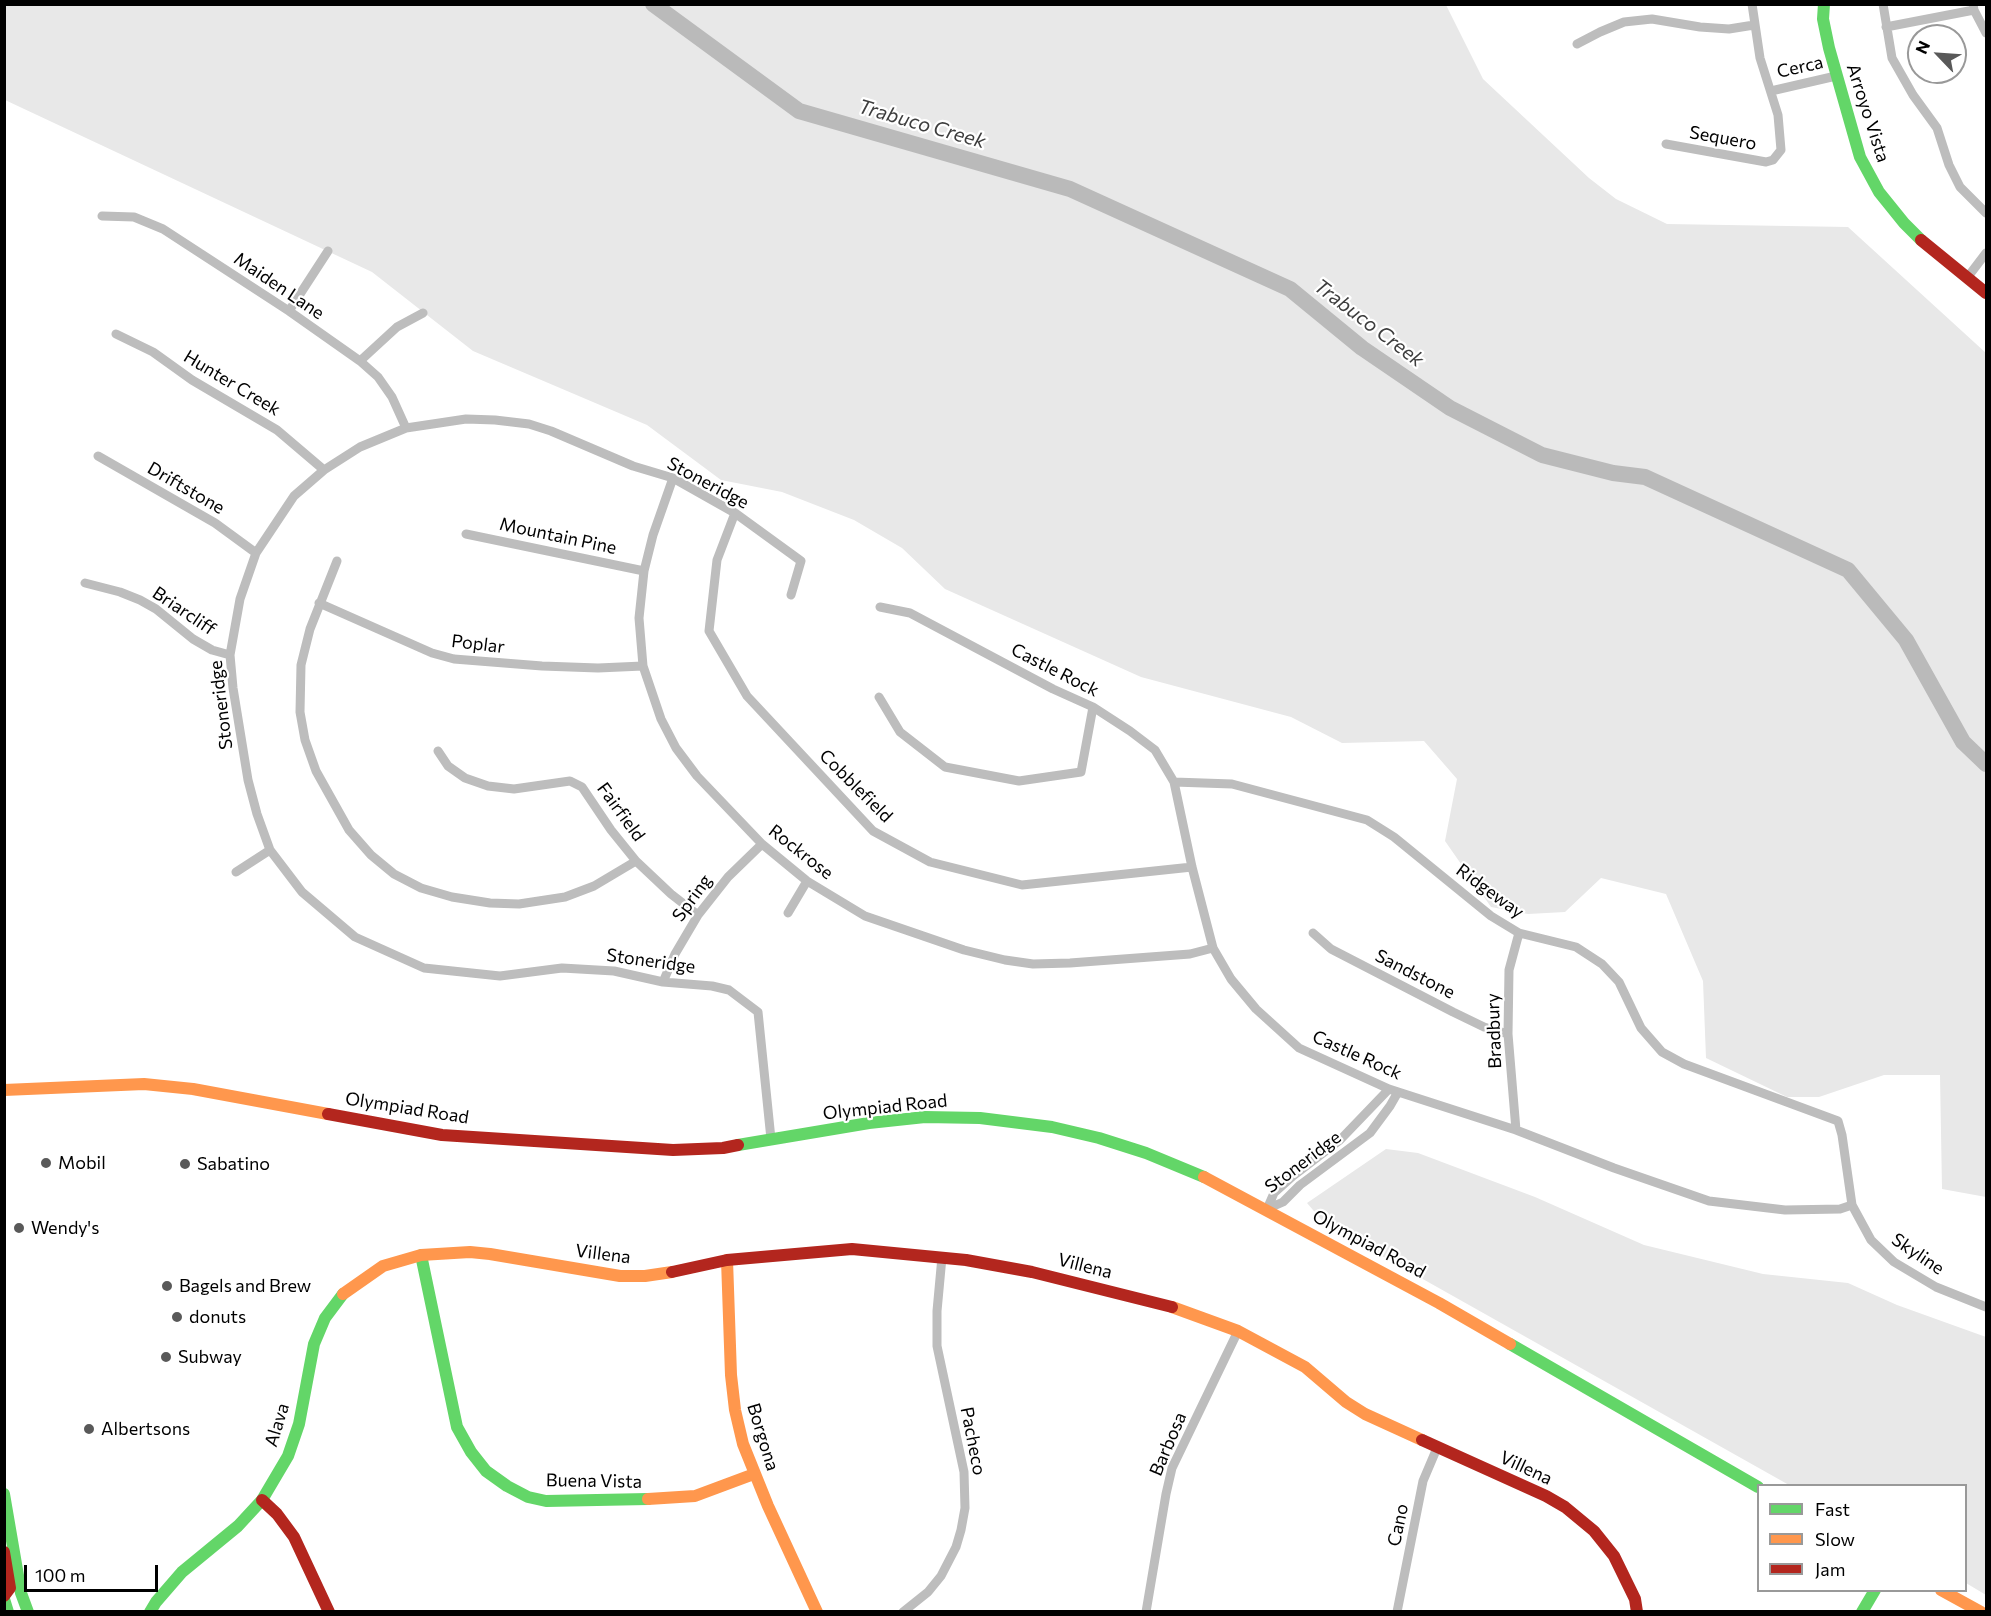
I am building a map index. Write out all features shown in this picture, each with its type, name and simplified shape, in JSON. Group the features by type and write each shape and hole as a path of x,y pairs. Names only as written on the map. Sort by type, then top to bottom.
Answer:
{"street":[{"path":"1752,4 1760,58 1771,91"},
{"name":"Arroyo Vista","path":"1824,4 1823,19 1836,76 1860,157 1880,192 1904,223 1923,242 1986,293"},
{"path":"1883,4 1893,57 1913,95 1937,128 1949,165 1960,187 1986,213"},
{"path":"1886,27 1973,7 1986,33"},
{"path":"1577,44 1624,22 1652,19 1729,29 1754,25"},
{"name":"Cerca","path":"1771,91 1836,76"},
{"name":"Sequero","path":"1666,144 1766,162 1773,160 1782,145 1778,115 1771,91"},
{"name":"Maiden Lane","path":"102,216 134,217 163,229 289,311 360,361 378,377 392,397 406,428"},
{"path":"289,311 328,251"},
{"path":"1967,278 1986,253"},
{"path":"360,361 397,327 423,313"},
{"name":"Hunter Creek","path":"116,334 153,352 192,380 278,430 324,470"},
{"name":"Stoneridge","path":"771,1139 758,1012 729,990 712,986 663,982 614,971 562,968 500,976 424,968 354,937 302,892 270,850 248,780 233,688 230,654 240,599 256,553 294,496 324,470 360,447 406,428 466,419 529,424 551,430 633,466 673,478 735,513 801,561 791,595"},
{"name":"Driftstone","path":"98,456 215,523 256,553"},
{"name":"Rockrose","path":"673,478 653,535 644,571 639,618 643,666 651,695 676,748 697,776 762,844 807,881 865,916 964,950 1005,960 1033,964 1070,963 1190,954 1213,948"},
{"name":"Cobblefield","path":"735,513 717,560 709,631 747,696 873,831 930,862 1022,885 1192,867"},
{"name":"Mountain Pine","path":"466,534 644,571"},
{"path":"338,561 310,629 301,665 300,712 305,740 316,771 349,830 371,855 394,874 421,888 452,897 509,904 565,897 594,886 636,861"},
{"name":"Briarcliff","path":"85,583 140,600 156,609 193,639 212,650 230,654"},
{"name":"Poplar","path":"319,603 432,653 454,659 553,667 643,666"},
{"name":"Castle Rock","path":"880,607 910,613 1053,689 1093,707 1130,730 1155,750 1174,782 1192,867 1213,948 1231,979 1256,1009 1299,1048 1394,1090 1516,1130 1614,1168 1709,1201 1785,1210 1840,1209 1852,1204"},
{"path":"879,697 900,732 945,767 1018,781 1081,772 1093,707"},
{"name":"Fairfield","path":"438,751 448,766 465,778 488,786 514,789 570,781 582,787 611,830 636,861 671,894 698,915"},
{"name":"Ridgeway","path":"1174,782 1232,784 1367,820 1394,837 1491,916 1519,933 1576,947 1602,964 1619,982 1641,1028 1662,1052 1684,1064 1838,1120 1852,1204"},
{"name":"Spring","path":"663,982 675,954 698,915 728,877 762,844"},
{"path":"236,872 270,850"},
{"path":"788,913 807,881"},
{"name":"Sandstone","path":"1313,933 1331,949 1474,1022 1508,1034"},
{"name":"Bradbury","path":"1516,1130 1508,1034 1509,970 1519,933"},
{"name":"Olympiad Road","path":"4,1090 144,1084 193,1089 442,1134 673,1150 723,1148 869,1123 925,1117 980,1118 1052,1127 1100,1138 1178,1165 1267,1209 1439,1303 1757,1486"},
{"name":"Stoneridge","path":"1267,1209 1274,1193 1340,1140 1369,1110 1394,1090"},
{"name":"Stoneridge","path":"1267,1209 1283,1202 1300,1184 1370,1132 1381,1119 1394,1090"},
{"path":"1369,1110 1381,1119"},
{"path":"1293,1176 1300,1184"},
{"name":"Skyline","path":"1852,1204 1871,1240 1894,1262 1936,1287 1986,1307"},
{"name":"Villena","path":"421,1255 447,1252 490,1254 631,1276 665,1274 727,1260 852,1249 993,1264 1184,1310 1238,1331 1305,1367 1346,1402 1365,1414 1546,1496 1581,1518 1614,1556 1630,1588 1637,1611"},
{"name":"Buena Vista","path":"421,1255 457,1427 471,1452 486,1471 507,1486 528,1497 546,1501 658,1499 695,1496 754,1474"},
{"name":"Alava","path":"150,1611 182,1572 238,1527 262,1500 288,1456 299,1424 314,1344 325,1318 335,1303 354,1285 383,1266 421,1255"},
{"name":"Pacheco","path":"903,1611 928,1592 941,1576 962,1530 965,1508 964,1472 938,1346 937,1311 942,1257"},
{"name":"Borgona","path":"727,1260 731,1375 735,1410 743,1444 754,1474 817,1611"},
{"name":"Barbosa","path":"1146,1611 1172,1468 1238,1331"},
{"name":"Cano","path":"1397,1611 1423,1482 1437,1448"},
{"path":"4,1494 21,1593 28,1611"},
{"path":"262,1500 277,1514 294,1537 329,1611"},
{"path":"4,1552 10,1588 4,1598"},
{"path":"1862,1611 1874,1592"},
{"path":"1945,1592 1982,1611"},
{"path":"4,1598 9,1611"},
{"path":"4,1598 12,1600 18,1611"}],"shaded area":[{"path":"5,5 1446,5 1483,79 1589,178 1616,199 1667,224 1848,227 1986,353 1986,1197 1942,1189 1940,1075 1884,1075 1819,1097 1787,1097 1706,1058 1703,981 1666,894 1601,878 1565,912 1528,914 1491,907 1445,841 1457,779 1424,741 1342,743 1291,717 1141,677 945,589 902,548 854,520 782,492 721,480 647,425 473,351 372,272 5,100"},
{"path":"1386,1149 1418,1153 1535,1197 1644,1245 1763,1274 1848,1283 1897,1305 1986,1337 1986,1595 1967,1584 1967,1484 1787,1484 1325,1224 1307,1203"}],"waterway":[{"name":"Trabuco Creek","path":"653,4 799,111 1070,189 1290,289 1362,348 1450,408 1542,455 1613,473 1645,477 1848,570 1906,640 1963,742 1986,764"}],"traffic: fast":[{"path":"1824,4 1823,19 1829,48 1860,157 1879,192 1921,240"},
{"path":"738,1145 869,1123 925,1117 980,1118 1052,1127 1099,1138 1146,1153 1204,1177"},
{"path":"421,1255 457,1427 471,1452 486,1471 528,1497 546,1501 648,1499"},
{"path":"150,1612 182,1572 238,1526 262,1500 288,1456 299,1424 314,1344 325,1318 343,1294"},
{"path":"1510,1344 1757,1486"},
{"path":"4,1494 21,1593 28,1612"},
{"path":"1862,1612 1874,1592"},
{"path":"4,1599 8,1612"}],"traffic: slow":[{"path":"4,1090 144,1084 193,1089 328,1114"},
{"path":"1204,1177 1439,1303 1510,1344"},
{"path":"343,1294 383,1266 421,1255 470,1252 490,1254 620,1276 645,1276 672,1272"},
{"path":"727,1260 731,1375 735,1410 743,1444 768,1506 817,1612"},
{"path":"1172,1307 1238,1331 1305,1367 1346,1402 1365,1414 1422,1440"},
{"path":"648,1499 695,1496 754,1474"},
{"path":"1945,1592 1981,1612"}],"traffic: jam":[{"path":"1921,240 1986,293"},
{"path":"328,1114 442,1135 673,1150 723,1148 738,1145"},
{"path":"672,1272 727,1260 852,1249 966,1260 1032,1272 1172,1307"},
{"path":"1422,1440 1546,1496 1565,1507 1594,1531 1614,1556 1635,1599 1637,1612"},
{"path":"262,1500 277,1514 294,1537 329,1612"},
{"path":"4,1552 10,1588 4,1596"}],"place":[{"name":"Mobil","path":"46,1163"},
{"name":"Sabatino","path":"185,1164"},
{"name":"Wendy's","path":"19,1228"},
{"name":"Bagels and Brew","path":"167,1286"},
{"name":"donuts","path":"177,1317"},
{"name":"Subway","path":"166,1357"},
{"name":"Albertsons","path":"89,1429"}]}
